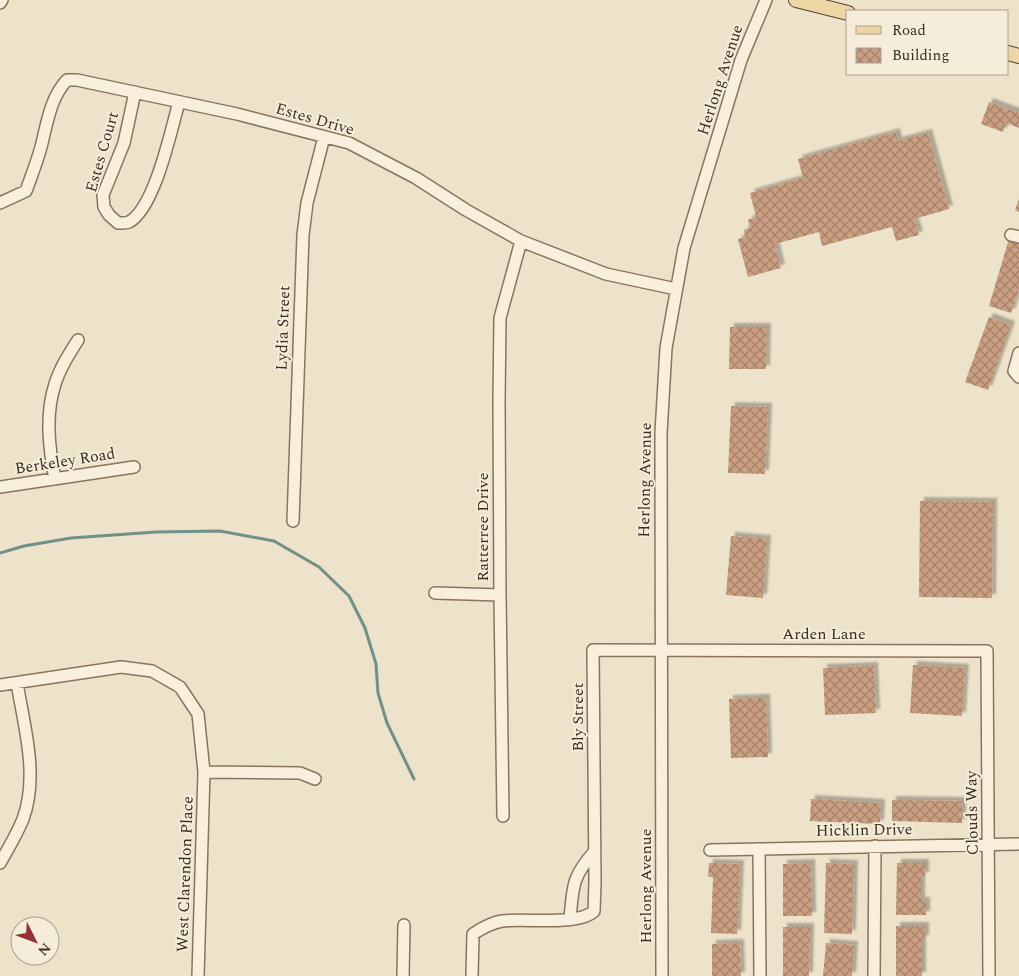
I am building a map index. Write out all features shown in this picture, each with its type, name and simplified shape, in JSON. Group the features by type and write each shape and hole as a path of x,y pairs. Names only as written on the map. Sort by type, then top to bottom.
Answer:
{"main road":[{"path":"796,0 846,12"}],"street":[{"name":"Herlong Avenue","path":"662,976 660,433 666,348 684,248 741,60 766,0"},
{"name":"Estes Drive","path":"0,203 26,191 58,89 66,80 77,80 237,114 349,144 416,178 466,210 521,241 606,274 676,289"},
{"name":"Estes Court","path":"135,92 124,143 103,195 104,207 118,224 129,222 140,211 150,196 179,102"},
{"name":"Lydia Street","path":"293,522 303,235 307,203 324,137"},
{"name":"Ratterree Drive","path":"503,816 500,595 500,318 521,241"},
{"path":"55,479 50,454 49,413 55,384 66,359 78,340"},
{"path":"1019,354 1014,371 1019,377"},
{"name":"Berkeley Road","path":"0,487 134,466"},
{"path":"435,593 500,595"},
{"name":"Arden Lane","path":"660,649 987,650"},
{"name":"Bly Street","path":"472,976 473,934 486,926 501,922 570,919 584,917 594,911 593,650 660,649"},
{"name":"Clouds Way","path":"987,650 989,976"},
{"name":"West Clarendon Place","path":"0,685 121,667 152,670 180,687 198,714 204,772 198,976"},
{"path":"0,863 23,818 30,787 29,755 17,683"},
{"path":"204,772 300,773 315,779"},
{"name":"Hicklin Drive","path":"710,850 1019,844"},
{"path":"874,976 875,846"},
{"path":"759,848 760,976"},
{"path":"570,919 572,891 576,878 581,867 594,852"},
{"path":"403,976 404,925"}],"building":[{"path":"989,102 1019,113 1019,128 1006,123 1003,132 981,124"},
{"path":"896,132 898,141 928,133 949,209 914,219 919,235 896,241 892,227 822,246 819,232 775,244 781,268 748,277 738,239 745,237 744,230 750,228 748,220 756,217 750,193 803,178 798,159"},
{"path":"1019,199 1019,212 1015,210"},
{"path":"1009,239 1019,242 1019,288 1011,313 989,306"},
{"path":"989,317 1011,325 988,390 965,382"},
{"path":"730,327 767,327 766,369 729,369"},
{"path":"731,406 768,407 765,474 728,473"},
{"path":"920,501 993,502 992,598 919,597"},
{"path":"731,536 767,539 763,598 726,595"},
{"path":"913,665 965,668 962,716 910,713"},
{"path":"874,666 876,713 825,715 823,668"},
{"path":"766,698 768,757 731,758 729,699"},
{"path":"811,799 881,803 880,824 810,821"},
{"path":"892,800 962,801 962,823 892,821"},
{"path":"709,863 740,864 737,934 711,933 713,877 708,877"},
{"path":"811,863 812,916 783,916 783,864"},
{"path":"826,863 854,864 852,934 824,933"},
{"path":"897,863 925,863 925,876 921,876 921,901 926,901 926,915 896,915"},
{"path":"896,926 925,926 925,939 922,939 922,976 896,976"},
{"path":"783,927 810,927 809,976 783,976"},
{"path":"740,943 741,976 712,976 712,944"},
{"path":"826,943 854,945 852,976 823,976"}],"waterway":[{"path":"0,553 24,546 71,538 156,532 220,531 274,541 319,567 349,596 365,628 376,664 378,693 387,723 414,779"}]}
